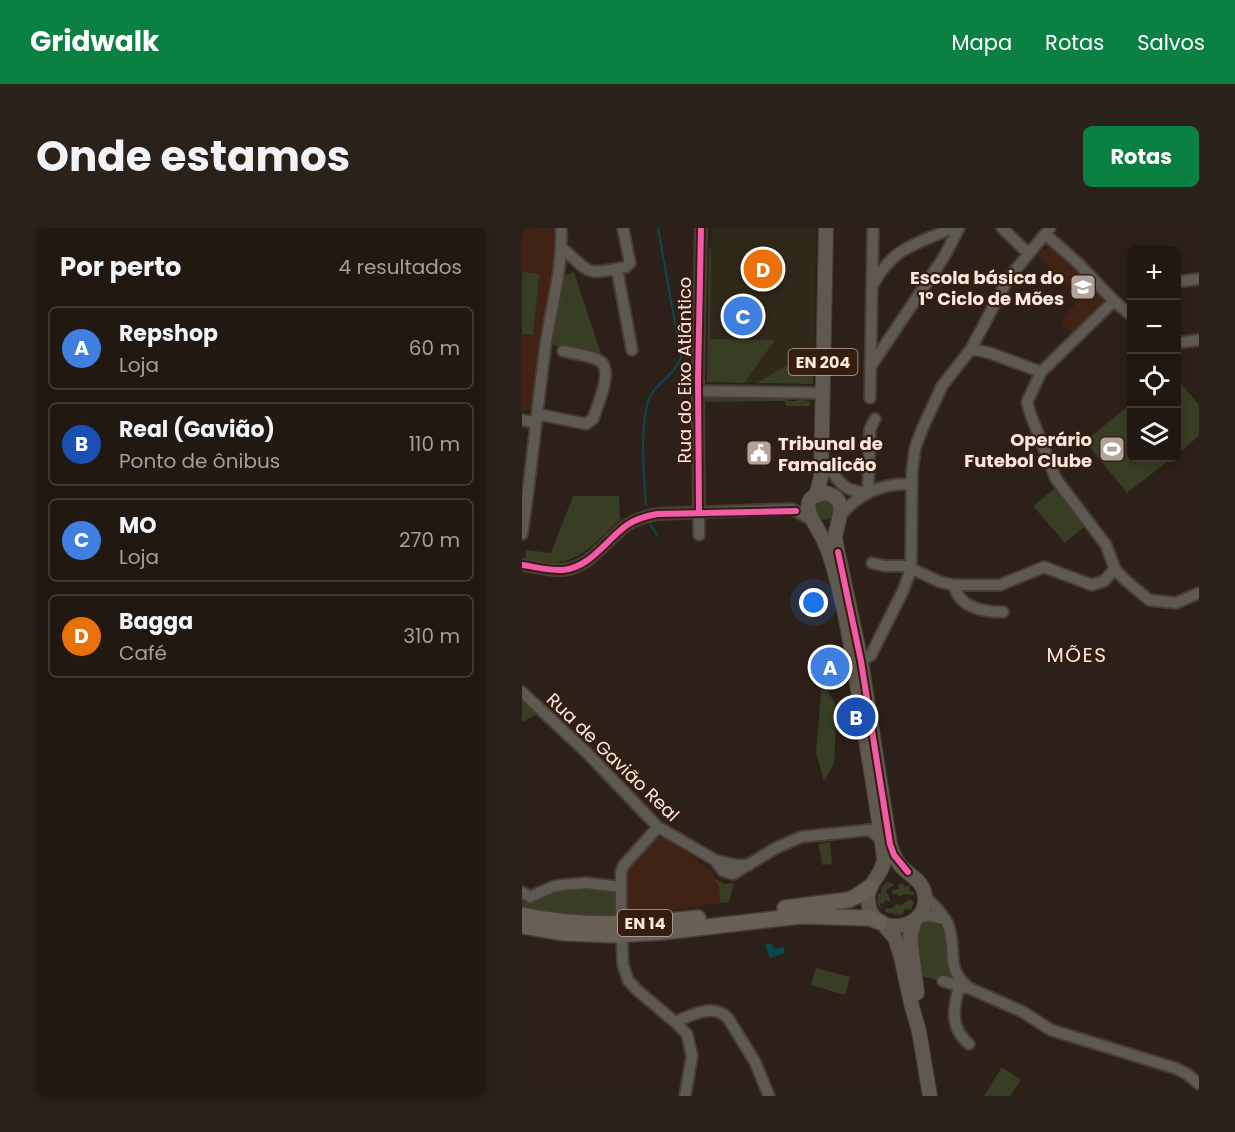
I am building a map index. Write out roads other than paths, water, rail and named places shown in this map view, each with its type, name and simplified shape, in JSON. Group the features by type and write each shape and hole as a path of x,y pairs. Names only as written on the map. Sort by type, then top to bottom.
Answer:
{"highway":[{"name":"EN 14","path":"522,915 582,924 663,922 848,900 857,897 873,882"},
{"name":"EN 14","path":"522,926 564,933 615,935 663,932 801,916 869,918 881,923"}],"main road":[{"name":"EN 204","path":"819,496 826,228"},
{"name":"EN 204","path":"812,521 808,508 819,496 830,468 835,228"},
{"name":"EN 204","path":"819,496 838,500 841,505 836,544 861,661 890,844 894,855 908,872"},
{"path":"812,521 824,527 834,524 840,518"},
{"path":"812,521 825,542 836,575 855,669 882,840 884,864 873,882 868,902 874,917 890,931 898,947 919,1031 930,1096"},
{"name":"EN 14","path":"873,882 891,870 908,872"},
{"path":"908,872 920,882 925,897 910,937 918,1001 919,1031"},
{"name":"EN 14","path":"881,923 900,927 917,918"}],"street":[{"path":"522,534 546,343 562,248 561,228"},
{"path":"562,248 587,271 617,269 629,265 623,228"},
{"name":"Rua do Eixo Atlântico","path":"699,536 698,391 701,228"},
{"path":"870,398 873,228"},
{"path":"872,285 888,262 900,251 952,228"},
{"path":"871,366 949,247 958,228"},
{"path":"1002,228 1029,254"},
{"path":"861,661 871,654 903,591 911,569 911,484 915,448 930,409 946,380 971,349 1008,279 1048,231 1113,301 1127,313"},
{"path":"932,236 944,240 949,247"},
{"path":"873,257 880,262 888,262"},
{"path":"617,269 632,350"},
{"path":"1181,281 1199,279"},
{"path":"1113,301 1041,372 1028,402 1030,414 1056,479 1106,544 1115,569 1123,578 1149,600 1176,603 1199,593"},
{"path":"871,326 882,333 894,333"},
{"path":"1181,342 1199,340"},
{"path":"971,349 990,353 1041,372"},
{"path":"522,420 537,419 586,424 593,419 606,377 604,366 599,361 563,351"},
{"path":"698,391 822,393"},
{"path":"868,492 870,429 875,419"},
{"path":"830,468 843,487 868,492"},
{"path":"840,518 851,503 868,492 890,484 911,484"},
{"path":"522,565 552,570 575,567 591,558 633,521 657,513 792,509 819,496"},
{"path":"792,509 812,521"},
{"path":"872,563 884,566 906,566 940,582 954,585 1000,585 1044,567 1092,585 1104,581 1115,569"},
{"path":"954,585 959,597 971,607 978,610 1003,612"},
{"name":"Rua de Gavião Real","path":"522,692 588,754 658,827 715,860 723,871 749,865 776,848 801,837 870,830"},
{"path":"878,818 870,830 882,840"},
{"path":"621,918 621,872 624,865 658,827"},
{"path":"522,892 530,897 552,887 579,883 620,886"},
{"path":"925,897 945,919 951,933 953,965 963,986"},
{"path":"917,918 931,916 945,919"},
{"path":"622,943 623,965 628,980 687,1034 692,1056 686,1093"},
{"path":"943,981 963,986 1014,1008 1051,1030 1175,1068 1199,1084"},
{"path":"963,986 953,1007 954,1020 961,1037 969,1044"},
{"path":"675,1022 708,1010 722,1013 754,1062 769,1096"}],"water":[{"path":"772,943 774,949 784,947 785,953 770,958 765,945"}],"waterway":[{"path":"646,505 643,430 648,402 656,388 676,368 681,357 658,228"},
{"path":"649,522 657,535"}],"place":[{"name":"Bagga","path":"763,269"},
{"name":"Escola básica do 1º Ciclo de Mões","path":"1083,287"},
{"name":"MO","path":"743,316"},
{"name":"Operário Futebol Clube","path":"1112,449"},
{"name":"Tribunal de Famalicão","path":"759,453"},
{"name":"Repshop","path":"830,667"},
{"name":"Real (Gavião)","path":"856,717"}],"district":[{"name":"MÕES","path":"1077,655"}]}
